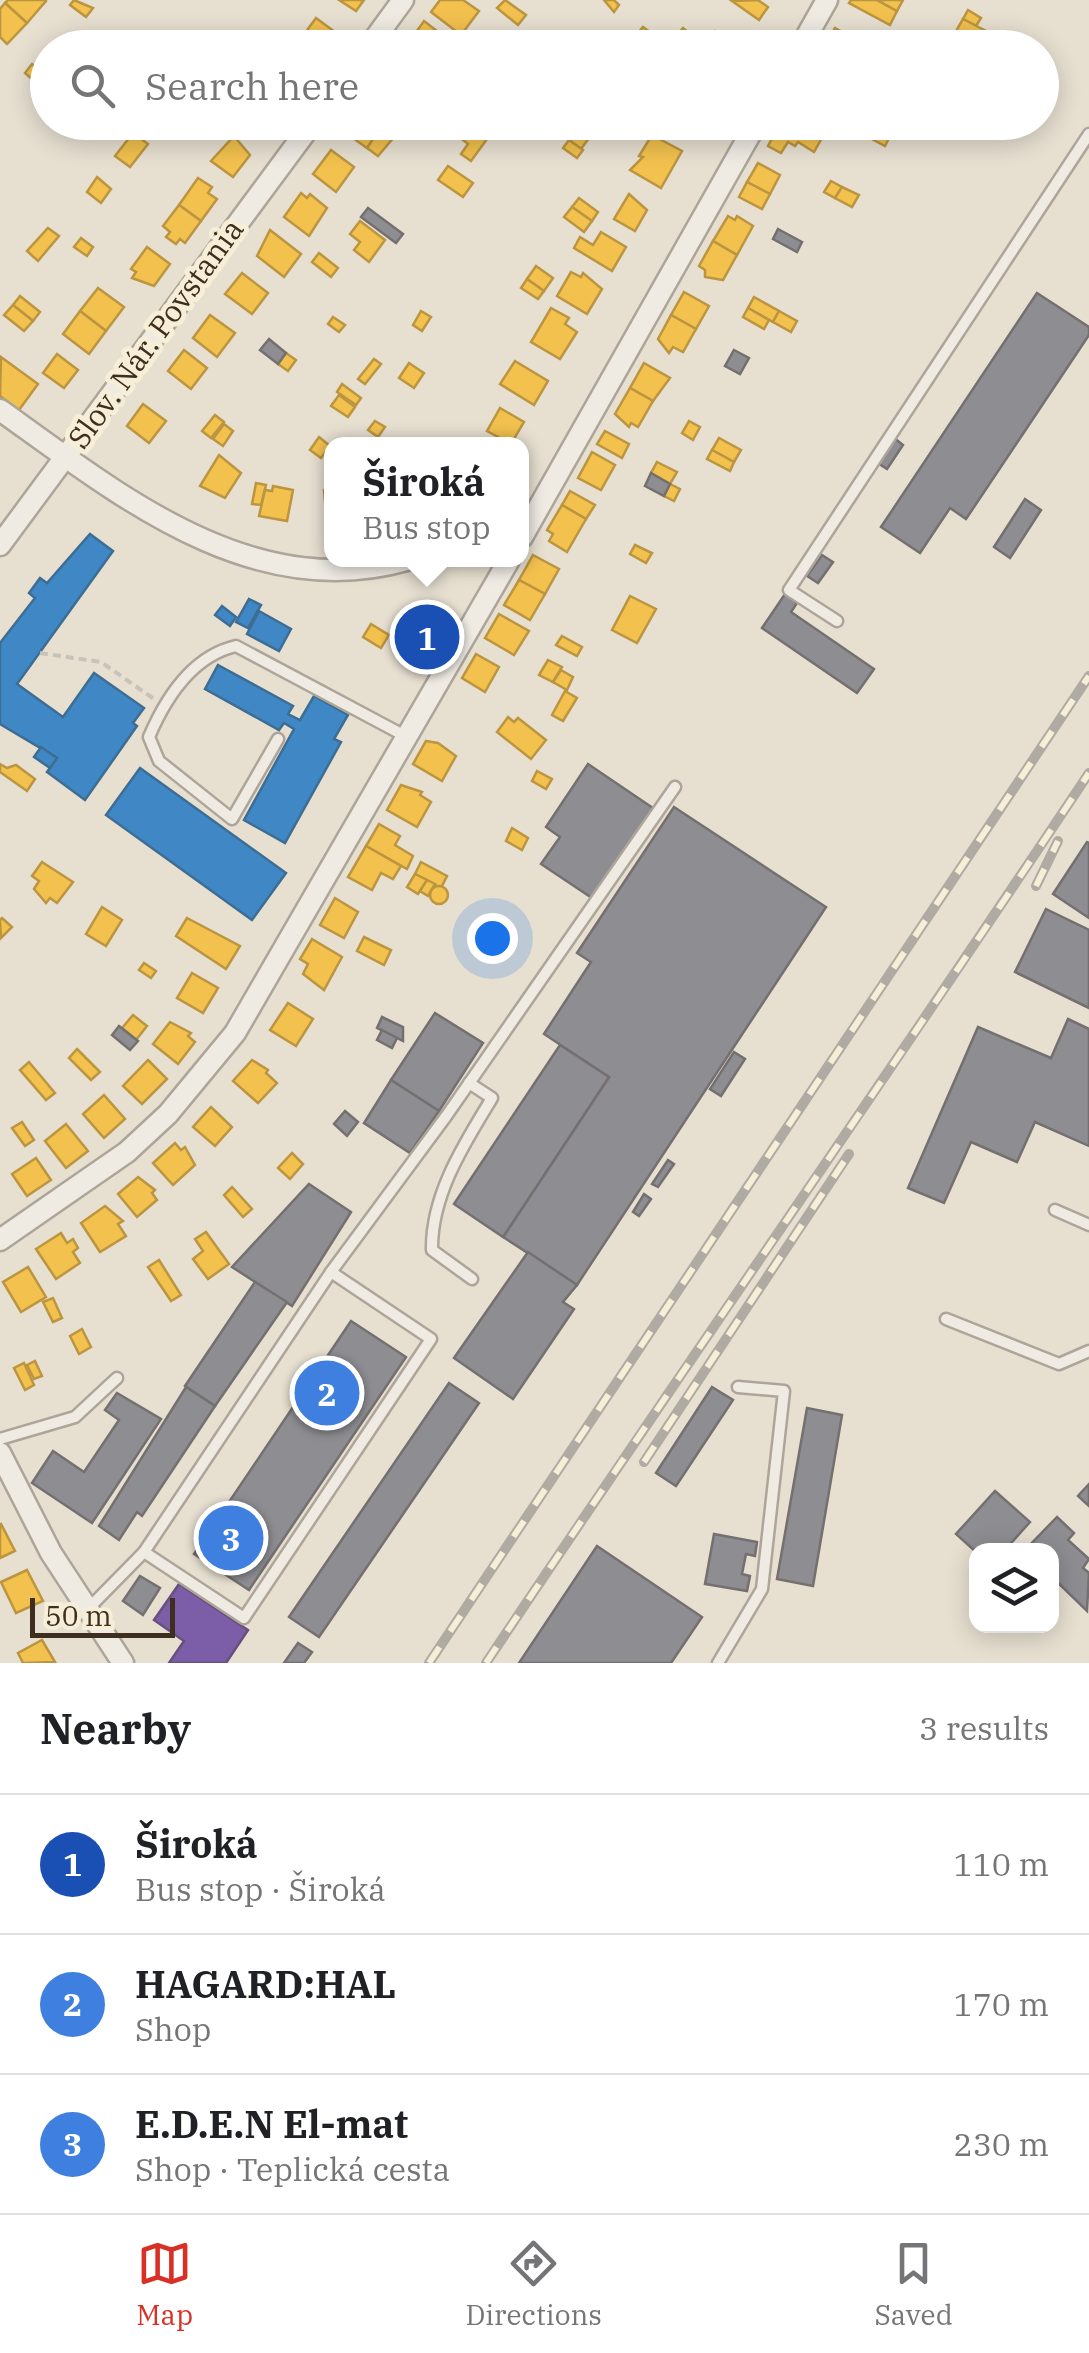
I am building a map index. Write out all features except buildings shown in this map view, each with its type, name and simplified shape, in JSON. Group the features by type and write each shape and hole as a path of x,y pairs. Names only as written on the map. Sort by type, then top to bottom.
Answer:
{"street":[{"path":"381,30 403,0"},
{"path":"810,30 827,0"},
{"name":"Slov. Nár. Povstania","path":"0,545 299,140"},
{"path":"530,509 747,140"},
{"path":"0,410 183,531 249,559 343,570 362,567"},
{"path":"0,1240 128,1152 206,1071 262,991 505,567"},
{"path":"0,1453 87,1610 123,1663"}],"lane":[{"path":"838,621 789,590 1089,134"},
{"path":"278,739 232,819 158,761 149,737 162,705 210,652 236,646 406,736"},
{"path":"87,1610 144,1552 330,1272 469,1083 675,787"},
{"path":"469,1083 492,1098 466,1141 432,1219 432,1250 472,1279"},
{"path":"1055,1210 1089,1225"},
{"path":"144,1552 244,1618 431,1339 330,1272"},
{"path":"946,1319 1059,1364 1089,1352"},
{"path":"0,1439 75,1417 118,1378"},
{"path":"718,1663 762,1589 784,1390 738,1387"}],"path":[{"path":"40,653 101,662 162,705"}],"railway":[{"path":"429,1663 1089,676"},
{"path":"486,1663 1089,773"},
{"path":"1036,886 1058,841"},
{"path":"644,1462 849,1154"}],"place":[{"name":"Široká","path":"427,637"},
{"name":"HAGARD:HAL","path":"327,1393"},
{"name":"E.D.E.N El-mat","path":"231,1538"}]}
